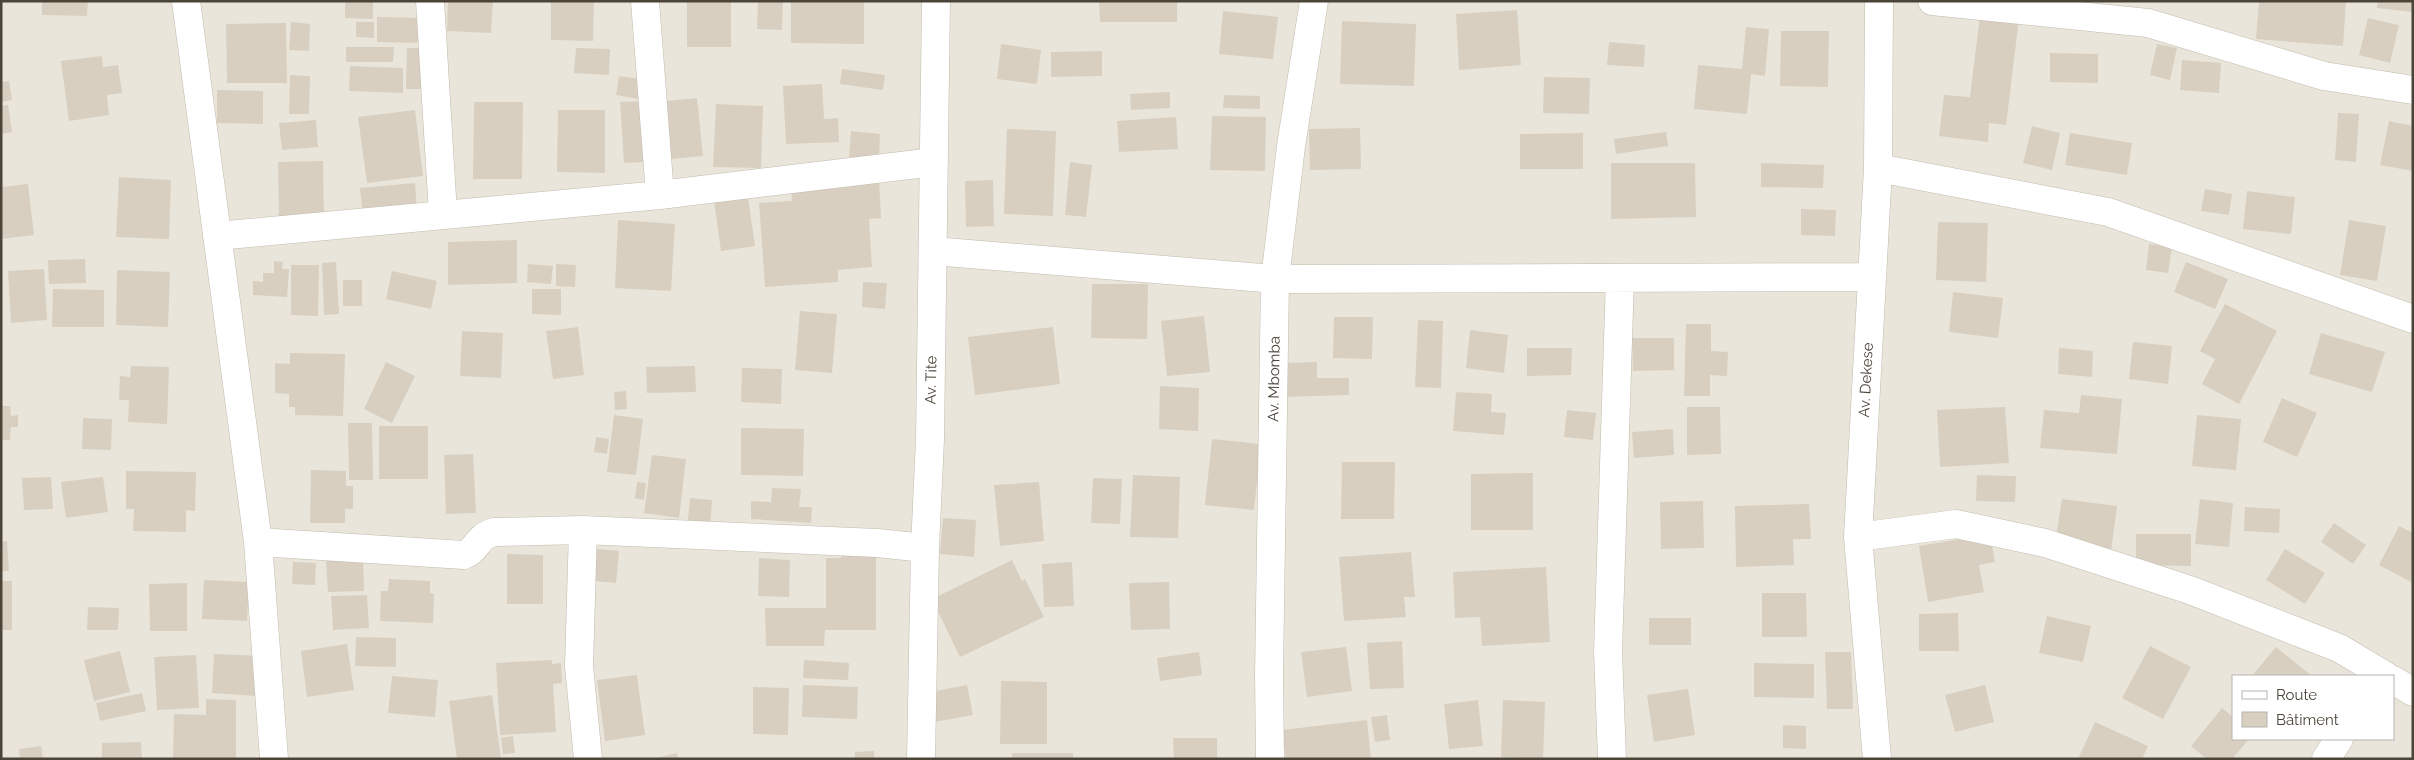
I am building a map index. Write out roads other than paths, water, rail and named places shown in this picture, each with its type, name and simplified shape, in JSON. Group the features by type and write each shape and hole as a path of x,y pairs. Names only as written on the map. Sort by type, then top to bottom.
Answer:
{"street":[{"path":"186,1 258,542 274,759"},
{"path":"430,1 443,214"},
{"path":"645,1 660,195"},
{"name":"Av. Tite","path":"921,759 924,548 930,439 936,1"},
{"name":"Av. Mbomba","path":"1270,759 1269,675 1276,279 1291,146 1314,1"},
{"name":"Av. Dekese","path":"1876,759 1858,537 1878,168 1879,1"},
{"path":"1932,1 2148,23 2324,76 2413,90"},
{"path":"217,236 660,195 934,162"},
{"path":"1878,168 2108,212 2413,319"},
{"path":"932,251 1276,279 1871,277"},
{"path":"1612,759 1608,651 1620,278"},
{"path":"1858,537 1956,524 2045,543 2198,593 2339,648 2383,675"},
{"path":"258,542 464,555 468,554 483,534 494,532 583,530 877,543 924,548"},
{"path":"583,530 580,666 588,759"},
{"path":"2394,681 2413,692"},
{"path":"2326,759 2338,740"}]}
